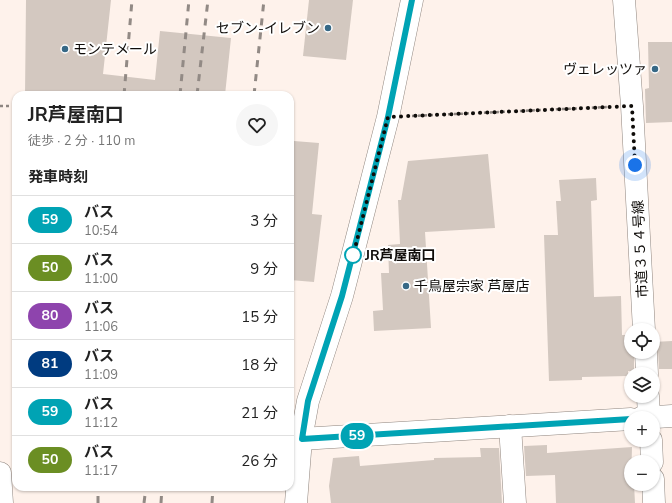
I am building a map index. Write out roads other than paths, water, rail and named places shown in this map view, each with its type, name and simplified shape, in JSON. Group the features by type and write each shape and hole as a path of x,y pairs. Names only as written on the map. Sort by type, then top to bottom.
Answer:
{"street":[{"path":"296,503 302,439 308,401 342,296 388,117 412,0"},
{"name":"市道３５４号線","path":"624,0 632,106 644,323"},
{"path":"660,417 672,416"},
{"path":"302,439 624,419"},
{"path":"510,426 515,503"},
{"path":"0,473 2,503"},
{"path":"654,491 654,503"}],"railway":[{"path":"124,91 132,0"},
{"path":"180,91 189,0"},
{"path":"197,91 208,0"},
{"path":"254,91 264,0"},
{"path":"98,491 98,503"},
{"path":"144,503 146,491"},
{"path":"161,503 162,491"},
{"path":"212,503 213,491"}],"place":[{"name":"セブン-イレブン","path":"328,28"},
{"name":"モンテメール","path":"65,49"},
{"name":"ヴェレッツァ","path":"655,69"},
{"name":"JR芦屋南口","path":"353,255"},
{"name":"千鳥屋宗家 芦屋店","path":"406,286"}]}
